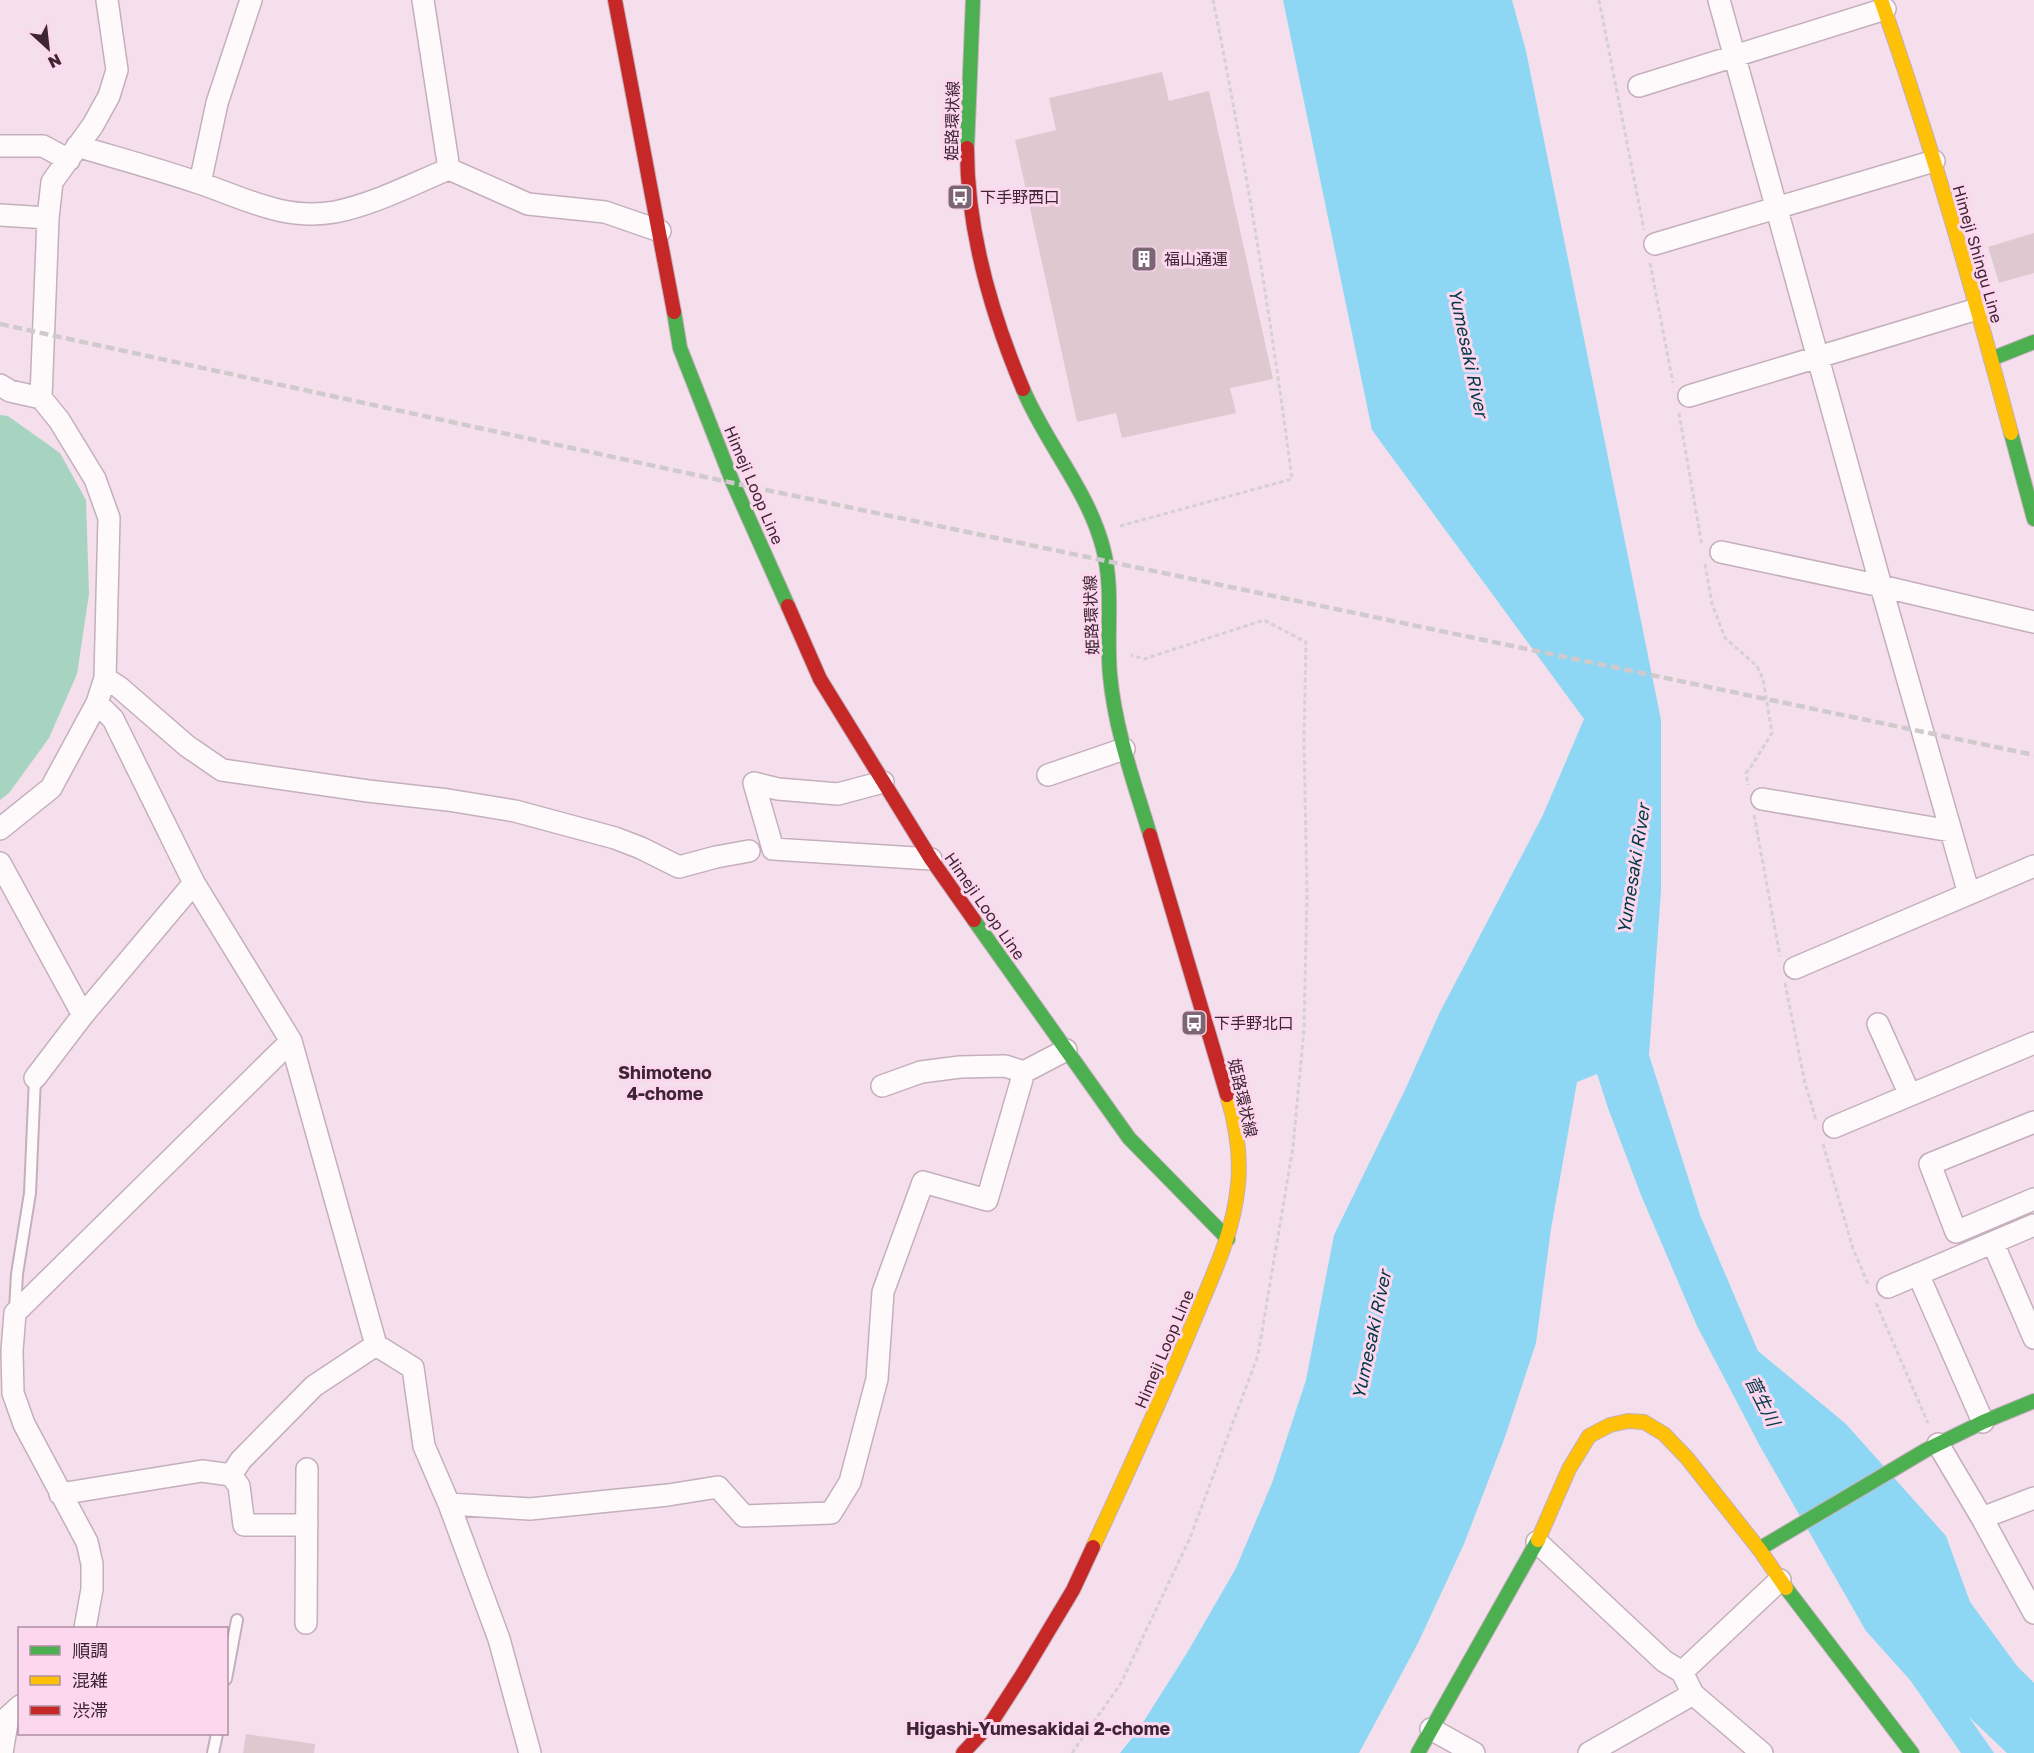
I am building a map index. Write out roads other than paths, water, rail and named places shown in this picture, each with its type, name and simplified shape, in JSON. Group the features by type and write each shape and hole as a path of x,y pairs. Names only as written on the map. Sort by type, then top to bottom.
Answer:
{"main road":[{"name":"Himeji Loop Line","path":"615,0 660,231 680,348 733,483 820,679 931,859 1129,1138 1228,1239 1161,1400 1073,1590 991,1723 963,1753"},
{"name":"姫路環状線","path":"973,0 968,170 970,208 976,245 986,285 1014,371 1044,434 1081,495 1096,526 1104,550 1110,592 1109,661 1114,707 1124,749 1224,1085 1237,1138 1238,1184 1228,1239"},
{"name":"Himeji Shingu Line","path":"1883,5 1934,161 2034,519"},
{"path":"1991,359 2034,342"},
{"path":"1759,1549 1932,1447 1983,1422 2034,1401"},
{"path":"1418,1753 1537,1542 1569,1469 1589,1436 1610,1425 1628,1421 1644,1422 1664,1434 1687,1458 1759,1549 1780,1580 1912,1753"}],"street":[{"path":"41,398 48,218 52,182 93,125 109,96 117,70 107,0"},
{"path":"200,183 217,103 251,0"},
{"path":"423,0 449,169"},
{"path":"1719,0 1881,586 1969,894"},
{"path":"1639,86 1736,56 1883,5"},
{"path":"0,146 43,147 73,153 200,183 254,204 297,214 333,212 366,203 449,169 528,204 605,212 660,231"},
{"path":"1650,247 1934,161"},
{"path":"0,214 48,218"},
{"path":"1680,397 1977,309"},
{"path":"0,385 10,391 41,398 58,420 95,479 109,518 105,678 97,703 51,788 0,829"},
{"path":"1709,553 1881,586 2034,622"},
{"path":"105,678 119,687 187,746 222,770 514,811 615,838 679,867 749,851"},
{"path":"97,703 113,719 194,883 291,1041 376,1345 413,1368 424,1446 449,1504 499,1639 530,1753"},
{"path":"1047,775 1124,749"},
{"path":"883,782 838,794 778,789 754,783 773,849 931,859"},
{"path":"1755,800 1951,831"},
{"path":"0,862 83,1016"},
{"path":"1786,969 2034,866"},
{"path":"35,1078 83,1016 194,883"},
{"path":"1878,1024 1910,1095"},
{"path":"85,1627 92,1589 92,1564 87,1542 24,1424 13,1393 12,1351 15,1313 291,1041"},
{"path":"1824,1131 2034,1043"},
{"path":"882,1086 921,1072 960,1067 1005,1066 1024,1072 1066,1050"},
{"path":"449,1504 530,1509 668,1495 718,1487 744,1516 831,1513 850,1482 877,1379 883,1292 923,1182 987,1200 1024,1072"},
{"path":"2034,1122 1930,1164 1956,1232 2034,1199"},
{"path":"1879,1294 1918,1274 2034,1225"},
{"path":"1993,1243 2034,1338"},
{"path":"1918,1274 1983,1422"},
{"path":"231,1474 241,1460 314,1386 376,1345"},
{"path":"1932,1447 1982,1518 2034,1613"},
{"path":"306,1623 307,1469"},
{"path":"60,1494 202,1471 231,1474"},
{"path":"231,1474 239,1486 244,1525 307,1525"},
{"path":"1982,1518 2034,1498"},
{"path":"1537,1542 1664,1662 1682,1672 1694,1694 1762,1753"},
{"path":"1682,1672 1780,1580"},
{"path":"1589,1753 1694,1694"},
{"path":"2,1753 8,1717 18,1708"},
{"path":"1431,1729 1474,1753"}],"lane":[{"path":"15,1313 17,1275 30,1193 35,1078"},
{"path":"228,1668 237,1620"},
{"path":"213,1753 217,1735"}],"water":[{"path":"1283,0 1512,0 1526,51 1661,720 1661,891 1649,1055 1700,1215 1758,1351 1846,1424 1946,1536 1970,1602 2017,1666 2034,1683 2034,1753 2007,1753 1969,1717 1994,1753 1961,1753 1910,1680 1866,1631 1761,1448 1697,1326 1641,1195 1597,1074 1577,1082 1551,1229 1536,1343 1505,1437 1464,1544 1418,1643 1359,1753 1120,1753 1137,1732 1187,1653 1236,1568 1272,1483 1306,1380 1334,1235 1405,1090 1440,1012 1543,815 1584,719 1372,430"}],"railway":[{"path":"0,324 733,483 2034,755"}],"place":[{"name":"下手野西口","path":"960,197"},
{"name":"福山通運","path":"1144,259"},
{"name":"下手野北口","path":"1194,1023"}],"district":[{"name":"Shimoteno 4-chome","path":"665,1083"},
{"name":"Higashi-Yumesakidai 2-chome","path":"1038,1729"}],"water label":[{"name":"Yumesaki River","path":"1468,353"},
{"name":"Yumesaki River","path":"1634,869"},
{"name":"Yumesaki River","path":"1372,1335"},
{"name":"菅生川","path":"1762,1401"}]}
